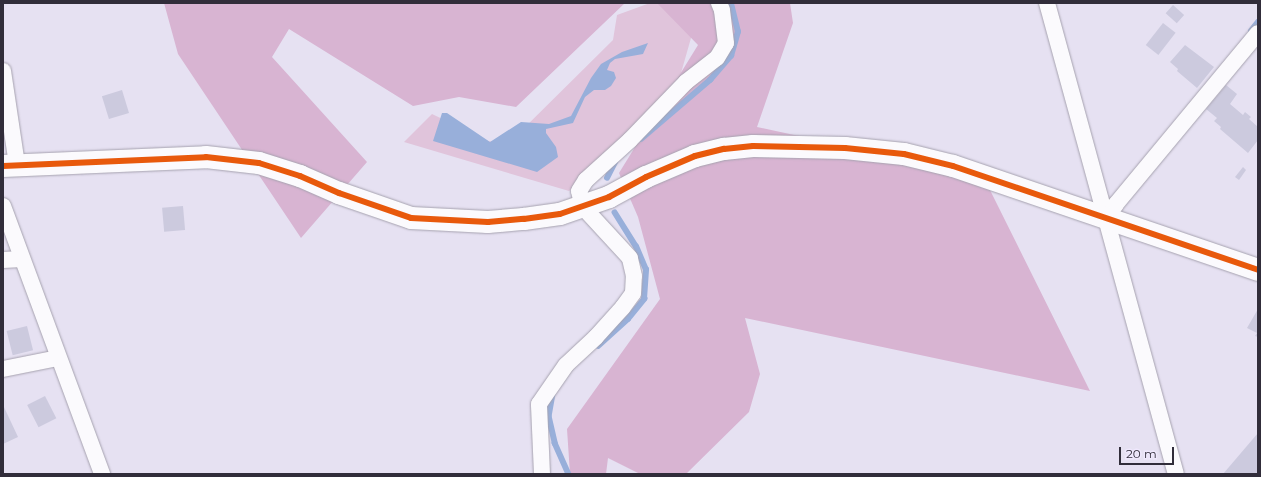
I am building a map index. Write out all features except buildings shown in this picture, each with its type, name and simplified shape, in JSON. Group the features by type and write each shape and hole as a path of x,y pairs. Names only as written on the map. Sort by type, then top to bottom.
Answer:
{"street":[{"path":"542,474 539,404 566,364 596,337 623,307 632,293 634,276 630,258 583,207 579,191 586,180 630,140 686,82 717,58 726,43 722,10 719,3"},
{"path":"1047,3 1176,474"},
{"path":"1106,218 1258,32"},
{"path":"3,71 10,166 206,157 259,163 300,176 339,193 411,218 443,221 488,222 560,214 583,207 609,197 646,177 695,156 724,149 753,146 845,148 904,154 953,166 1258,270"},
{"path":"3,206 102,474"},
{"path":"3,260 22,259"},
{"path":"3,369 58,358"}],"shaded area":[{"path":"164,3 625,3 516,107 459,97 413,106 289,29 272,57 367,162 301,238 178,54"},
{"path":"650,3 701,3 681,73 663,106 626,144 569,191 404,142 432,114 488,141 508,144 613,40 617,15"},
{"path":"657,3 790,3 793,23 757,127 983,176 1090,391 745,318 760,374 749,412 686,474 640,474 608,458 606,474 570,474 567,429 660,299 638,217 619,173 698,45"}],"water":[{"path":"648,43 643,54 615,59 610,63 607,70 614,72 616,78 611,86 605,90 594,90 585,97 573,123 546,129 546,133 556,147 558,157 537,172 433,141 442,113 447,113 490,142 521,122 549,124 571,116 591,78 601,64 622,52"}],"waterway":[{"path":"641,139 710,80 731,56 738,32 731,3"},
{"path":"1251,31 1258,22"},
{"path":"607,178 615,162"},
{"path":"598,346 628,319 644,299 646,270 636,247 615,213"},
{"path":"553,394 549,416 555,443 569,474"}],"cycle path":[{"path":"3,166 206,157 259,163 300,176 339,193 411,218 488,222 560,214 609,197 646,177 695,156 724,149 753,146 845,148 904,154 953,166 1258,270"}]}
